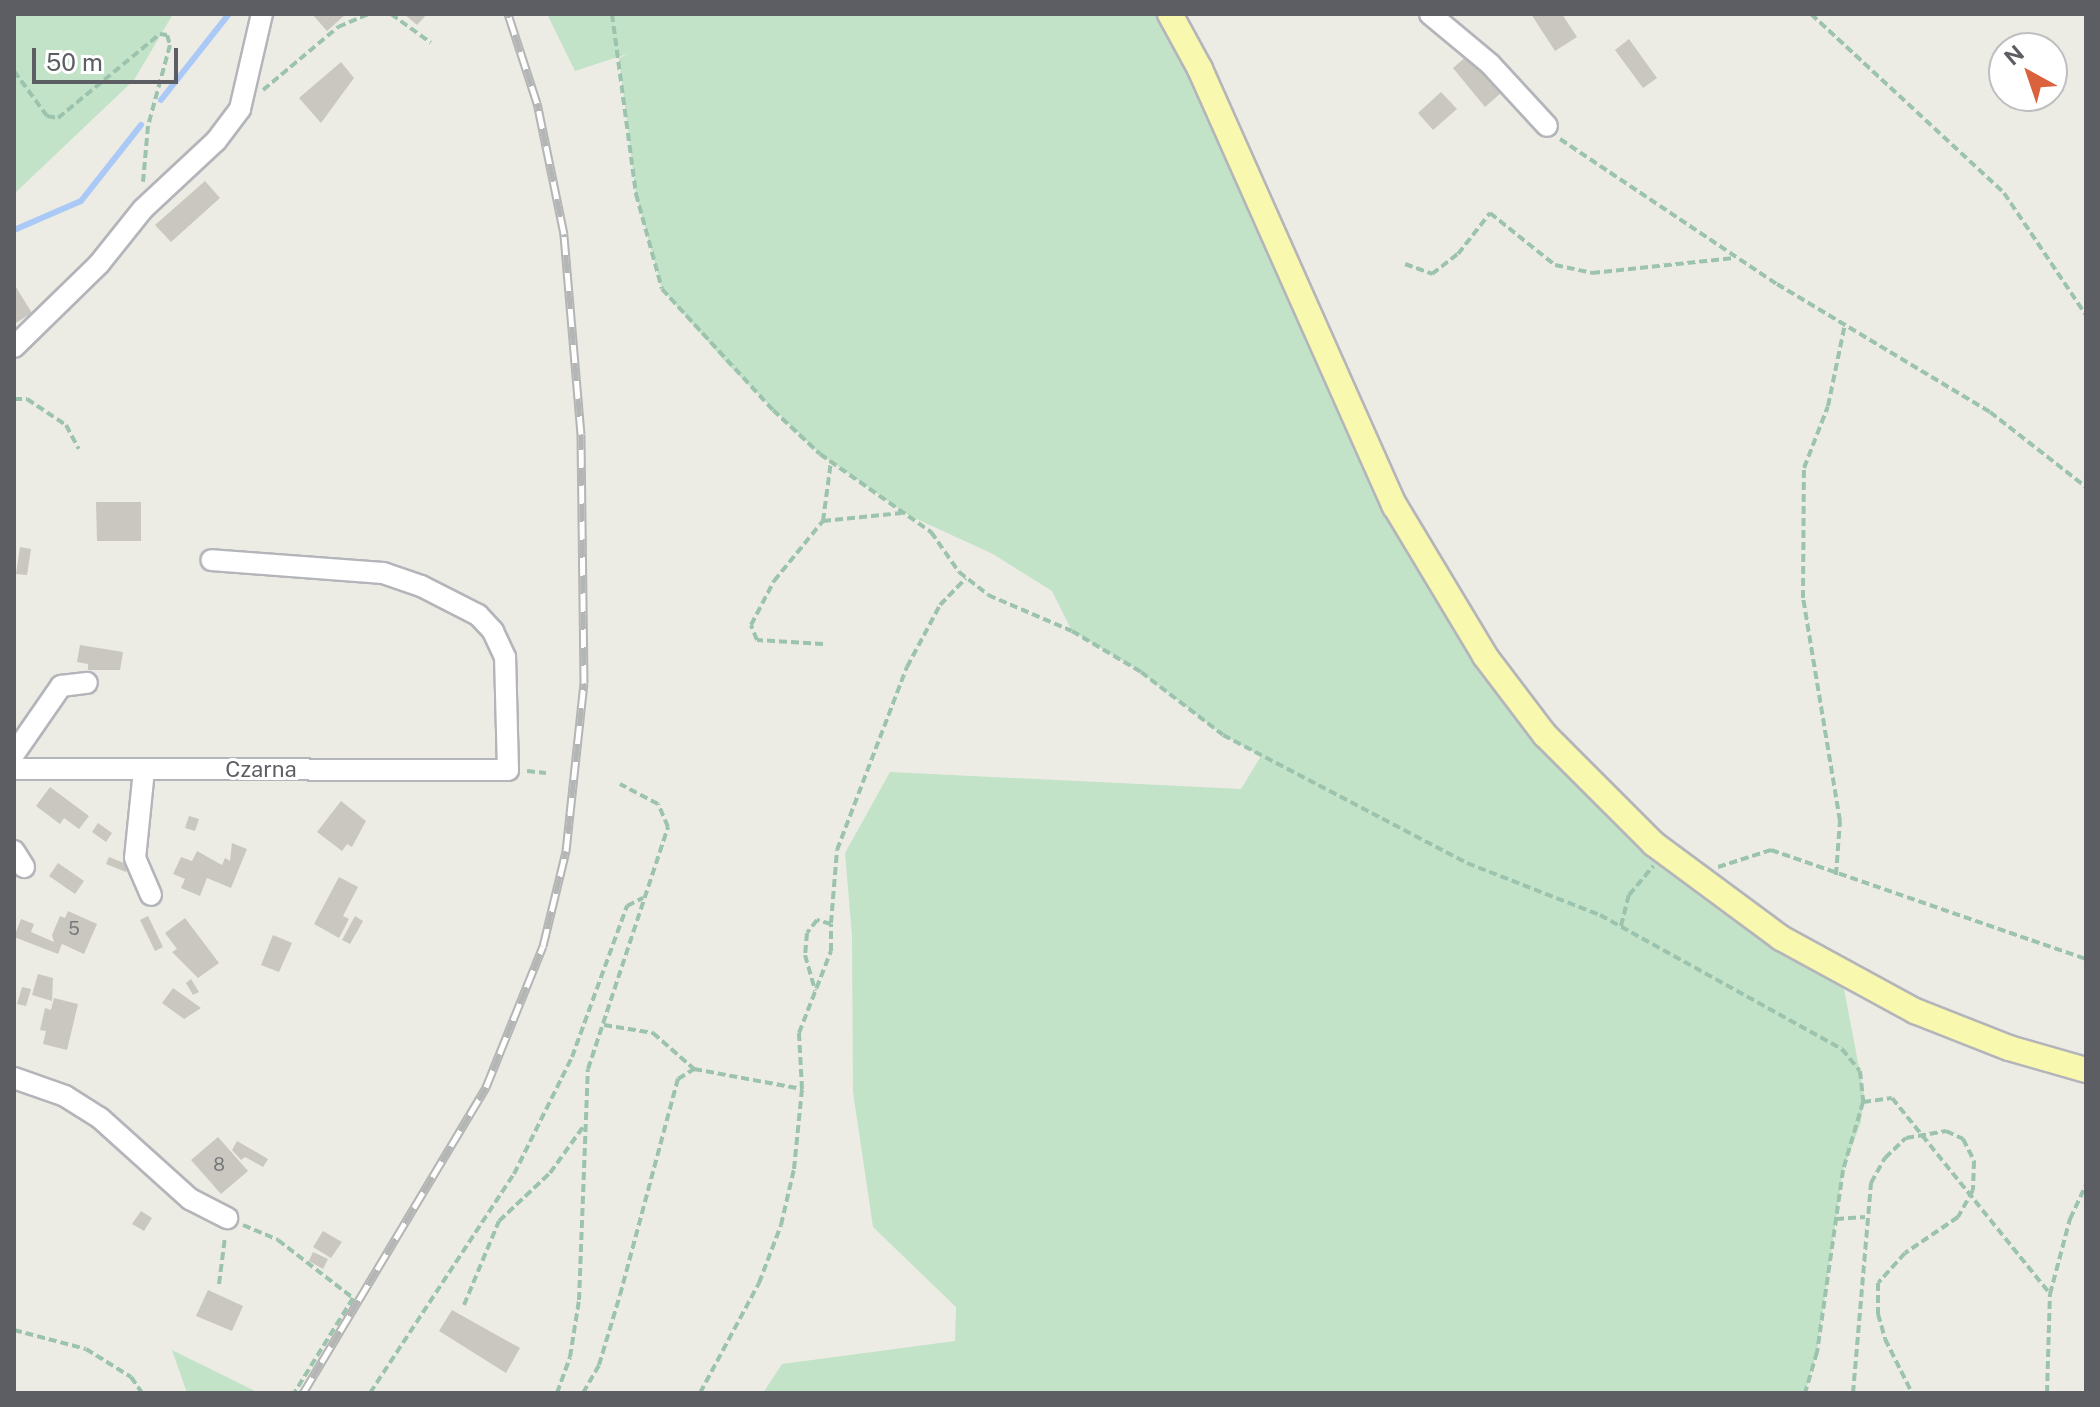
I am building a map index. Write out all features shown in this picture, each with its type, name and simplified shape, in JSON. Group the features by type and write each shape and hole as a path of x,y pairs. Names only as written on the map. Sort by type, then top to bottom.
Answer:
{"main road":[{"path":"1170,14 1200,69 1357,429 1435,580 1545,735 1665,854 1781,938 1915,1011 2009,1048 2086,1070"}],"street":[{"path":"14,347 99,264 143,209 216,141 240,109 262,14"},
{"path":"1430,14 1490,64 1547,126"},
{"name":"Czarna","path":"14,769 508,770 505,657 493,631 478,615 421,586 383,573 211,560"},
{"path":"14,754 61,686 87,683"},
{"path":"144,770 135,858 151,895"},
{"path":"14,1078 65,1096 100,1118 190,1199 227,1218"}],"path":[{"path":"240,109 338,27 369,14"},
{"path":"391,14 431,43"},
{"path":"612,14 636,194 662,289 728,365 831,461 940,542 966,578 988,595 1046,618 1127,663 1223,735 1312,783 1467,863 1621,926 1842,1049 1860,1071 1863,1102 1843,1170 1817,1352 1805,1393"},
{"path":"1811,14 2004,193 2086,315"},
{"path":"14,71 47,116 58,118 160,34 167,35 170,45 148,126 143,209"},
{"path":"1547,126 1736,257 1990,412 2086,487"},
{"path":"1405,264 1432,274 1458,254 1490,213 1555,265 1592,273 1736,257"},
{"path":"1836,875 1840,821 1803,598 1804,468 1828,406 1845,324"},
{"path":"14,399 27,399 66,425 79,449"},
{"path":"823,644 757,640 751,625 774,581 823,521 831,461"},
{"path":"823,521 904,513"},
{"path":"700,1393 759,1283 781,1225 794,1169 802,1089 799,1033 831,951 837,850 907,667 940,605 966,578"},
{"path":"557,1393 570,1357 579,1300 583,1126 588,1069 668,827 666,814 647,796 620,784"},
{"path":"1696,879 1771,850 1836,875 1992,922 2086,959"},
{"path":"1621,926 1629,895 1665,854"},
{"path":"370,1393 514,1174 572,1057 627,906 645,897"},
{"path":"815,991 805,955 807,933 817,920 831,924"},
{"path":"604,1025 653,1033 694,1069 802,1089"},
{"path":"583,1393 599,1365 620,1295 668,1104 678,1079 694,1069"},
{"path":"1863,1102 1892,1098 2050,1294"},
{"path":"464,1305 499,1221 550,1173 583,1126"},
{"path":"1853,1393 1865,1217 1871,1183 1885,1158 1918,1132 1946,1131 1963,1139 1974,1161 1969,1196 1958,1217 1905,1253 1878,1283 1878,1314 1885,1339 1912,1393"},
{"path":"2047,1393 2050,1294 2070,1219 2086,1185"},
{"path":"1836,1219 1865,1217"},
{"path":"219,1284 227,1218 278,1240 353,1298 294,1393"},
{"path":"14,1330 86,1349 131,1377 142,1393"}],"green space":[{"path":"14,14 173,14 134,80 14,194"},
{"path":"547,14 1170,14 1395,506 1589,783 1841,973 1864,1094 1861,1122 1843,1170 1817,1352 1805,1393 763,1393 782,1364 955,1341 956,1307 873,1227 853,1092 852,936 845,853 890,772 1241,789 1261,756 1223,735 1141,672 1072,631 1052,591 993,554 908,515 820,454 728,365 662,289 636,194 619,58 630,53 575,71"},
{"path":"172,1350 259,1393 187,1393"}],"building":[{"path":"312,14 346,14 327,31"},
{"path":"404,14 427,14 417,25"},
{"path":"1531,14 1562,14 1577,37 1555,51"},
{"path":"1629,39 1657,78 1643,88 1615,50"},
{"path":"1468,55 1501,93 1485,107 1453,68"},
{"path":"341,62 354,78 321,123 299,98"},
{"path":"1441,92 1457,109 1433,130 1418,113"},
{"path":"205,181 220,198 171,242 155,225"},
{"path":"14,284 32,313 14,324"},
{"path":"96,502 141,502 141,541 97,541"},
{"path":"20,547 31,549 27,575 16,574"},
{"path":"80,645 123,652 120,670 88,670 88,664 77,662"},
{"path":"50,787 89,816 79,829 64,818 60,824 36,806"},
{"path":"341,801 366,821 352,847 347,844 342,851 317,832"},
{"path":"189,816 199,819 195,831 185,828"},
{"path":"98,823 112,833 106,842 92,832"},
{"path":"232,843 247,849 231,888 207,878 200,896 181,888 185,879 173,874 181,857 192,861 197,851 222,865 225,858 230,861"},
{"path":"109,857 129,865 126,872 106,864"},
{"path":"58,863 84,881 75,894 49,876"},
{"path":"339,877 358,887 343,916 349,919 339,938 314,924"},
{"path":"68,911 97,924 84,954 62,944 58,954 14,937 21,919 34,924 31,932 54,942 52,935 60,916 65,918"},
{"path":"148,916 163,947 155,951 140,920"},
{"path":"355,916 363,921 350,944 342,940"},
{"path":"185,918 219,963 198,978 172,952 177,949 165,933"},
{"path":"273,935 292,943 279,972 261,965"},
{"path":"38,974 53,978 52,1001 32,995"},
{"path":"191,979 199,992 193,995 186,983"},
{"path":"22,987 31,989 26,1006 17,1004"},
{"path":"173,988 201,1008 184,1019 162,1003"},
{"path":"54,998 78,1004 67,1050 43,1044 46,1031 40,1030 45,1008 51,1010"},
{"path":"218,1137 248,1171 221,1194 191,1160"},
{"path":"237,1141 268,1159 263,1167 245,1157 241,1160 232,1150"},
{"path":"141,1211 152,1218 144,1231 132,1224"},
{"path":"323,1231 342,1242 331,1258 313,1247"},
{"path":"313,1252 328,1259 323,1269 309,1261"},
{"path":"208,1290 243,1306 232,1331 196,1316"},
{"path":"452,1310 520,1348 506,1373 439,1331"}],"waterway":[{"path":"161,100 229,14"},
{"path":"14,230 81,201 141,125"}],"railway":[{"path":"303,1393 486,1087 543,946 566,851 584,683 581,434 564,234 537,103 508,14"}]}
